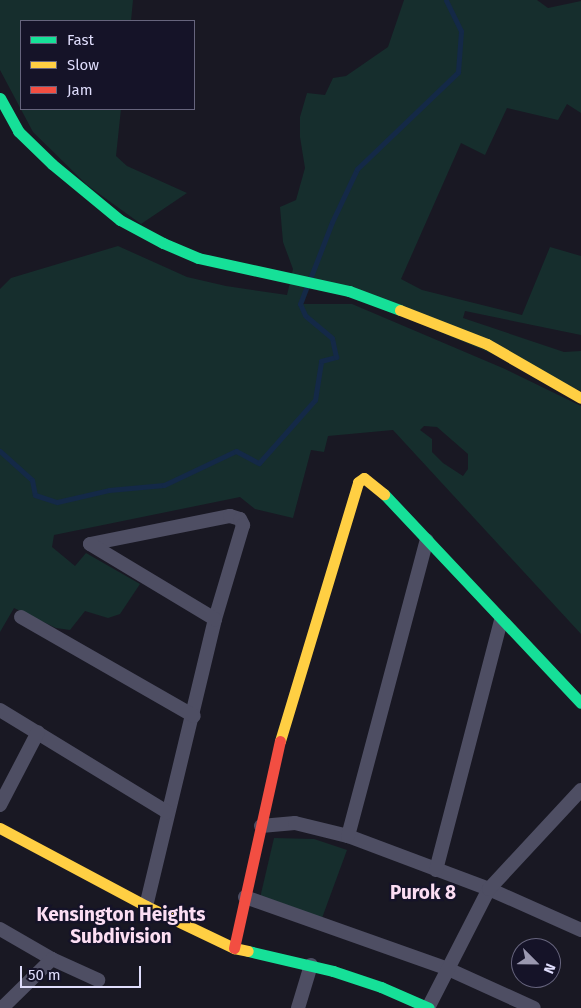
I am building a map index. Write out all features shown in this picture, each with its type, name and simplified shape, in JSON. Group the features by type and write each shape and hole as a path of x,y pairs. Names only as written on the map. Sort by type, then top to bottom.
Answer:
{"street":[{"path":"0,98 18,131 52,164 120,220 198,258 367,297 487,344 581,398"},
{"path":"234,948 277,753 358,482 364,478 368,479 581,703"},
{"path":"146,906 167,812 194,716 215,620 243,525 236,516 220,517 90,544 215,620"},
{"path":"348,836 428,540"},
{"path":"21,617 194,716"},
{"path":"436,870 501,621"},
{"path":"0,710 167,812"},
{"path":"0,805 38,732"},
{"path":"0,828 146,906 234,948 311,965 364,980 429,1008 489,889 510,864 581,790"},
{"path":"261,826 295,823 348,836 489,889 579,926"},
{"path":"245,897 448,969 534,1008"},
{"path":"0,929 52,959 98,980"},
{"path":"2,1008 52,959"},
{"path":"298,1008 311,965"}],"green space":[{"path":"0,0 133,0 131,20 20,20 20,108 0,70"},
{"path":"404,0 537,0 548,8 581,1 581,113 567,104 558,120 507,108 485,155 461,143 401,279 422,290 522,315 550,247 581,256 581,335 465,311 463,318 564,352 581,351 581,391 311,278 301,304 352,304 505,369 581,406 581,634 393,430 328,436 324,452 311,450 293,518 255,509 240,497 54,535 52,547 75,566 86,553 140,584 120,614 108,618 85,611 70,630 56,628 14,608 0,632 0,289 11,278 118,246 187,277 226,286 287,295 293,269 283,242 280,207 296,200 305,168 300,137 300,117 307,93 325,95 333,78 346,76 388,47","holes":["424,426 437,427 468,454 468,469 463,476 443,463 432,452 432,439 420,430"]},
{"path":"21,110 121,110 116,156 127,166 187,193 141,224 87,185 33,132"},
{"path":"274,838 314,839 347,850 322,918 260,898"}],"waterway":[{"path":"310,279 332,222 357,169 458,72 461,31 446,0"},
{"path":"0,451 32,480 35,495 57,502 109,490 164,485 236,451 259,463 315,400 321,361 336,357 332,338 305,315 300,304 307,286"}],"traffic: fast":[{"path":"0,98 18,131 52,164 120,220 163,243 198,258 349,291 400,310"},
{"path":"384,494 581,703"},
{"path":"248,951 333,971 381,987 429,1008"}],"traffic: slow":[{"path":"400,310 487,344 581,398"},
{"path":"280,741 358,482 364,478 384,494"},
{"path":"0,828 146,906 234,948 248,951"}],"traffic: jam":[{"path":"234,948 280,741"}],"district":[{"name":"Purok 8","path":"423,893"},
{"name":"Kensington Heights Subdivision","path":"121,926"}]}
